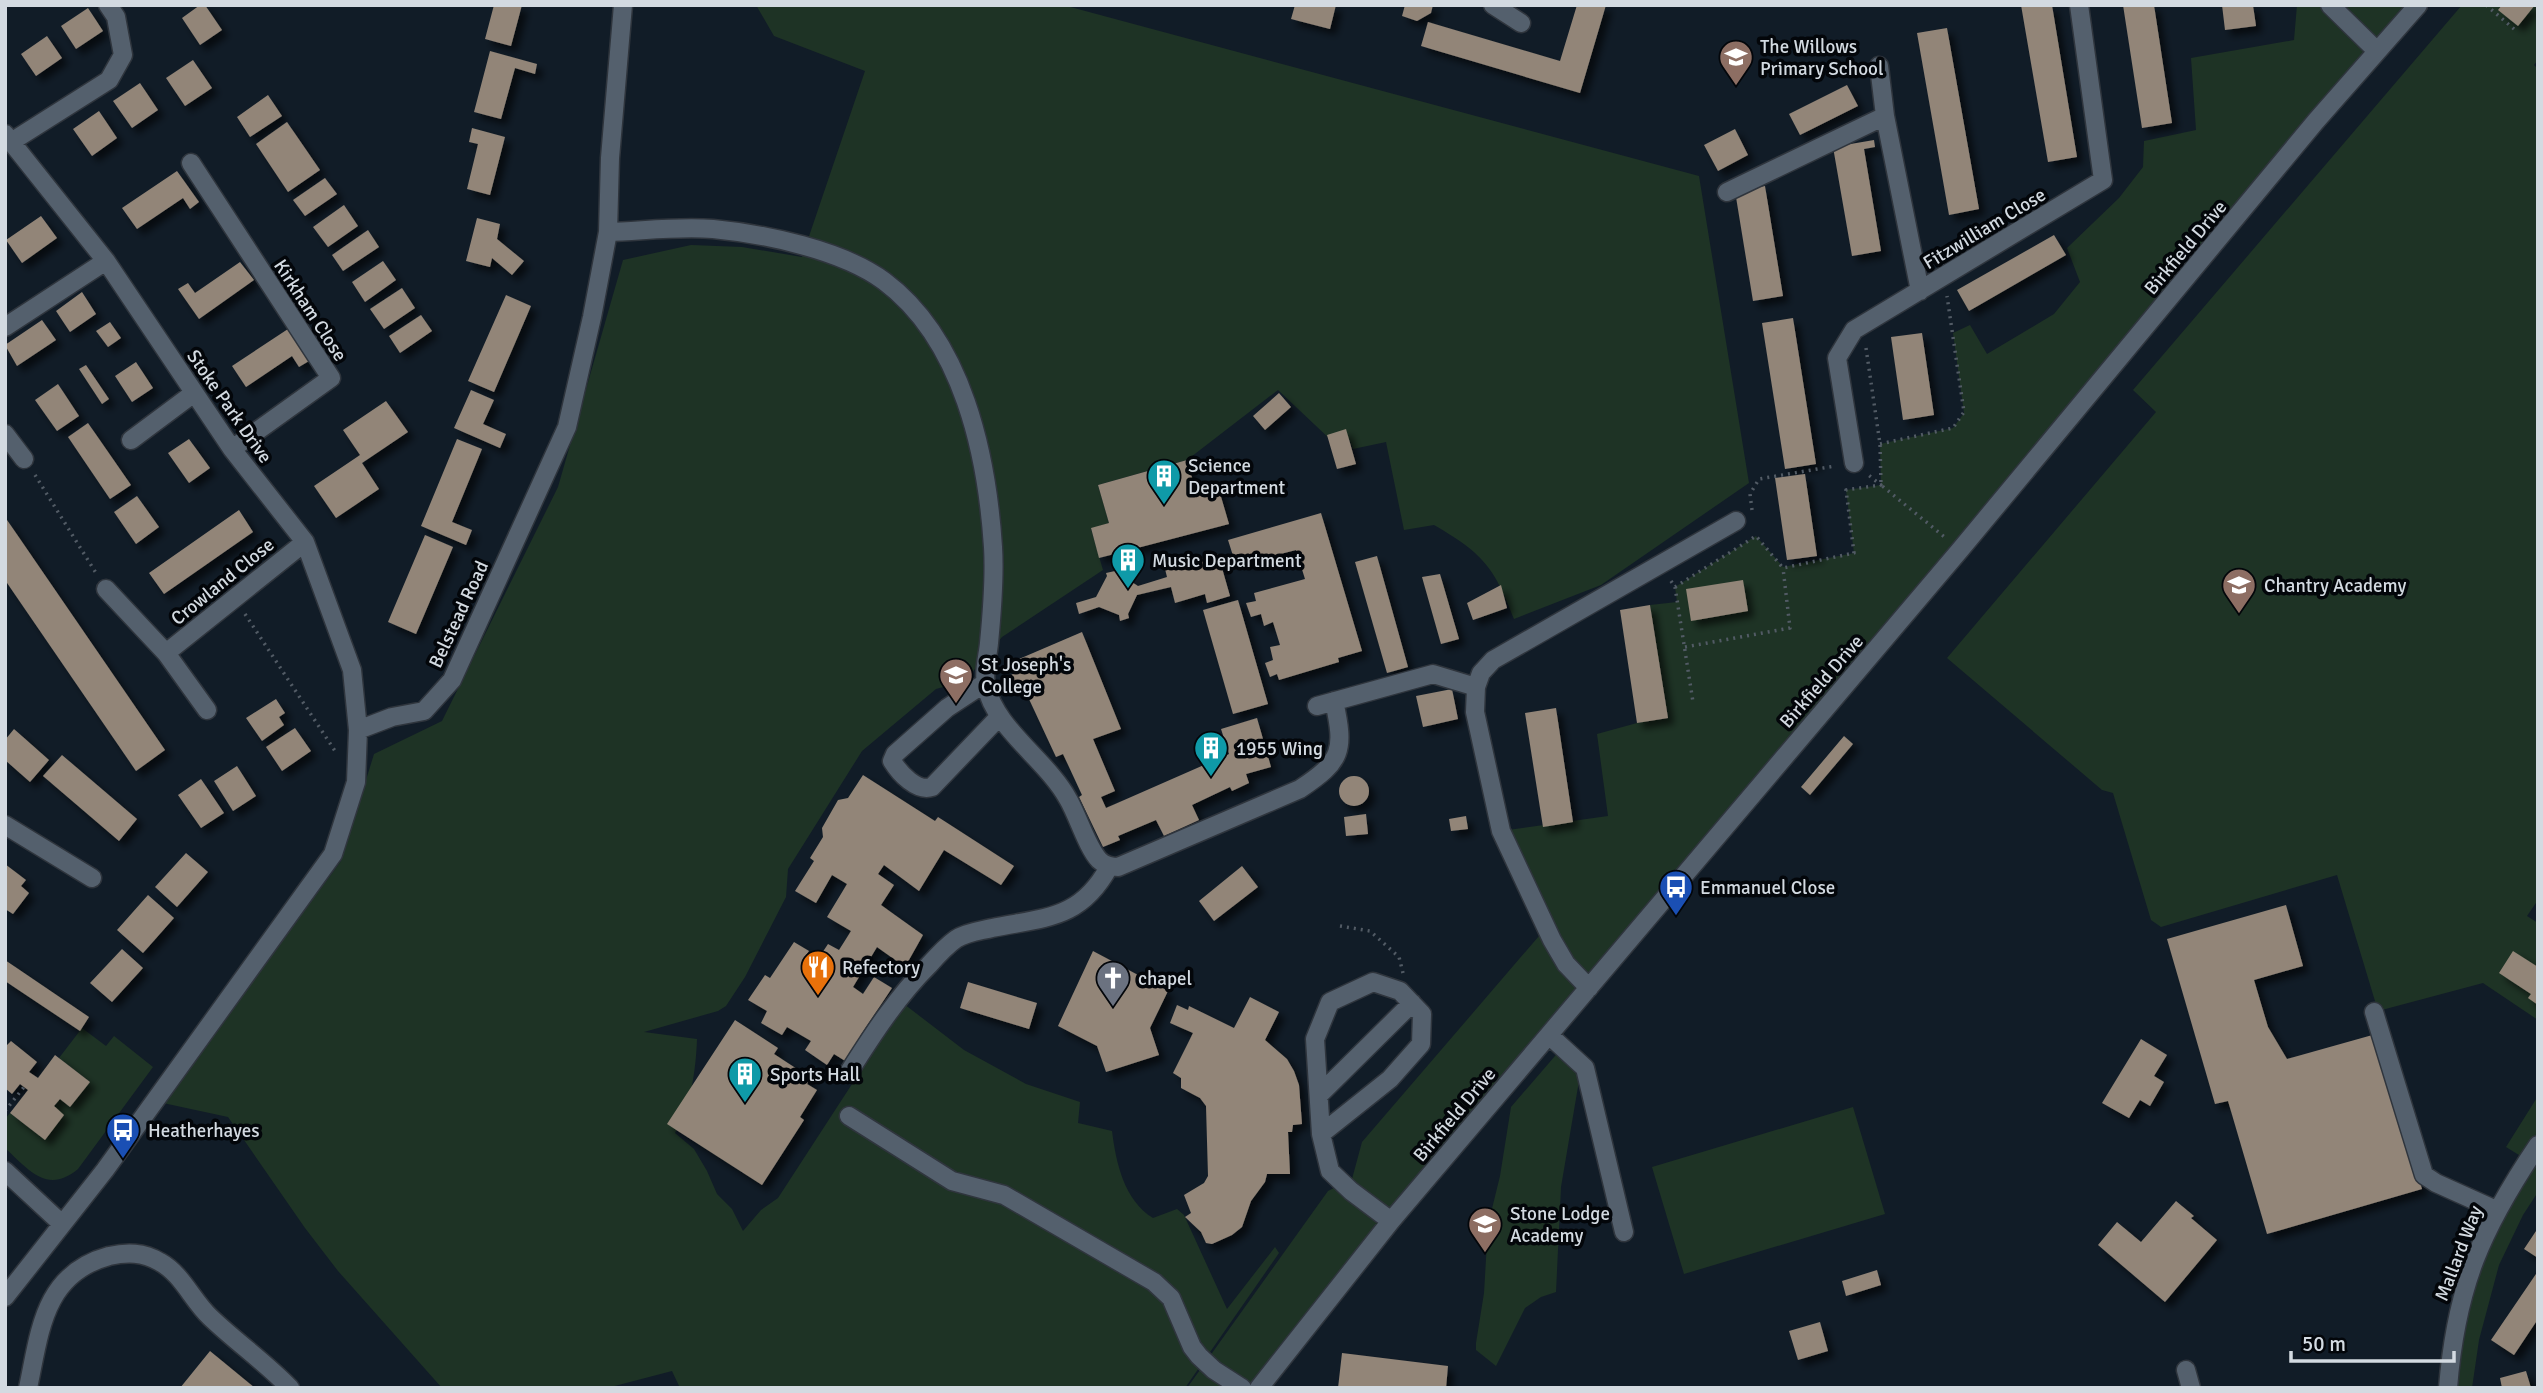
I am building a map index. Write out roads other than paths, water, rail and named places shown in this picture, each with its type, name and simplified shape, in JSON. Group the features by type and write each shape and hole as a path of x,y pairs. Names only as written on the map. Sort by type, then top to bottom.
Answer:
{"street":[{"path":"8,138 109,80 122,55 116,17 107,5"},
{"name":"Belstead Road","path":"358,730 392,717 424,711 452,680 567,427 608,232 610,158 623,5"},
{"path":"1493,5 1521,23"},
{"name":"Fitzwilliam Close","path":"1854,463 1837,358 1854,330 2103,180 2079,5"},
{"path":"2330,5 2377,51"},
{"name":"Birkfield Drive","path":"1259,1388 1391,1221 1961,550 2418,5"},
{"path":"1879,66 1885,116 1920,291"},
{"path":"1727,192 1885,116"},
{"name":"Stoke Park Drive","path":"8,138 106,261 232,449 305,542 352,670 358,730"},
{"name":"Kirkham Close","path":"191,163 331,378 232,449"},
{"path":"608,232 711,229 770,236 849,262 884,281 913,309 939,341 959,386 987,485 993,550 991,620 985,683 999,717 1049,772 1068,798 1099,860 1109,867 1118,867 1300,789 1325,773 1334,762 1341,730 1325,704 1433,674 1476,687"},
{"path":"5,327 106,261"},
{"path":"131,440 194,393"},
{"path":"5,435 24,459"},
{"path":"1590,988 1566,964 1552,940 1501,831 1475,712 1476,687 1481,673 1493,660 1736,521"},
{"name":"Crowland Close","path":"166,653 305,542"},
{"name":"Crowland Close","path":"106,589 166,653 207,710"},
{"path":"985,683 947,708 895,754 892,761 903,775 920,788 932,787 999,717"},
{"path":"5,1297 136,1126 333,854 356,782 358,730"},
{"path":"5,825 92,878"},
{"path":"849,1072 908,985 947,946 968,933 1073,909 1087,899 1099,885 1109,867"},
{"path":"1321,1134 1390,1079 1421,1044 1422,1014 1406,997 1373,982 1330,1002 1315,1039 1321,1134 1331,1171 1351,1191 1391,1221"},
{"path":"1320,1094 1406,997"},
{"path":"2374,1012 2424,1175 2496,1210"},
{"path":"1549,1035 1585,1068 1624,1233"},
{"path":"849,1116 952,1181 1004,1195 1154,1282 1171,1298 1199,1356 1214,1370 1242,1388"},
{"name":"Mallard Way","path":"2448,1388 2458,1310 2474,1259 2496,1210 2538,1145"},
{"path":"5,1171 62,1224"},
{"path":"28,1388 42,1323 52,1296 68,1277 93,1261 124,1252 141,1254 163,1263 208,1315 290,1388"},
{"path":"2186,1370 2191,1388"}],"place":[{"name":"The Willows Primary School","path":"1736,87"},
{"name":"Science Department","path":"1164,506"},
{"name":"Music Department","path":"1128,590"},
{"name":"Chantry Academy","path":"2239,615"},
{"name":"St Joseph's College","path":"956,705"},
{"name":"1955 Wing","path":"1211,778"},
{"name":"Emmanuel Close","path":"1676,917"},
{"name":"Refectory","path":"818,997"},
{"name":"chapel","path":"1113,1008"},
{"name":"Sports Hall","path":"745,1104"},
{"name":"Heatherhayes","path":"123,1160"},
{"name":"Stone Lodge Academy","path":"1485,1254"}]}
